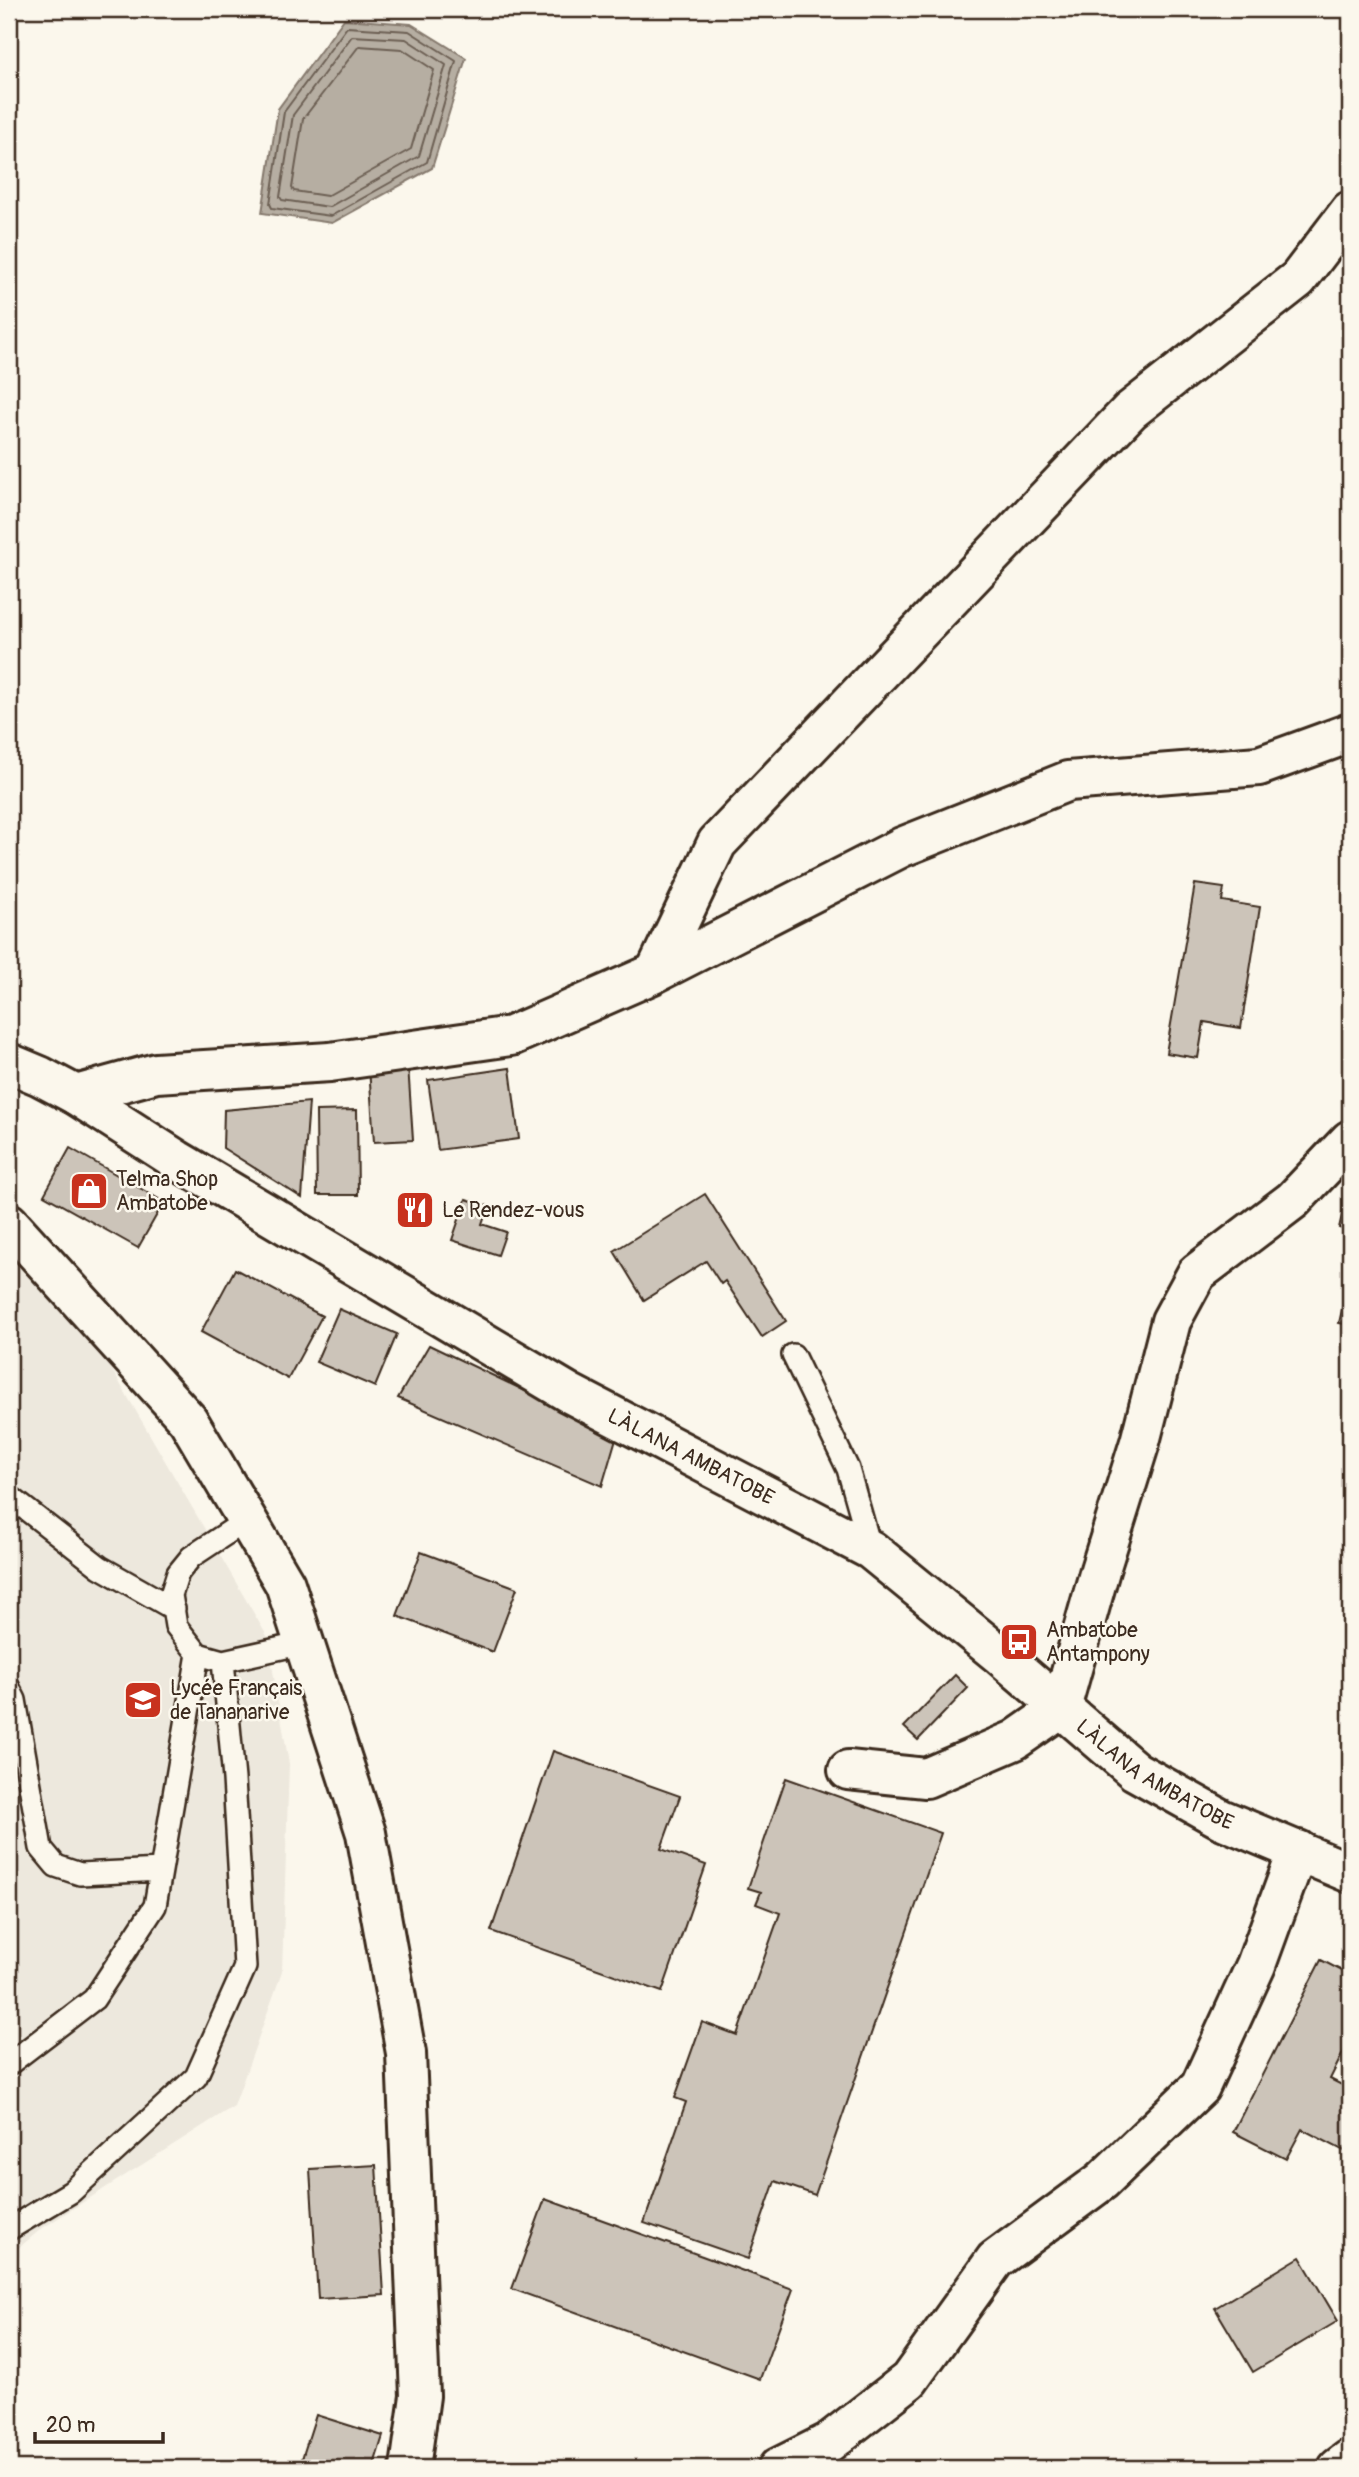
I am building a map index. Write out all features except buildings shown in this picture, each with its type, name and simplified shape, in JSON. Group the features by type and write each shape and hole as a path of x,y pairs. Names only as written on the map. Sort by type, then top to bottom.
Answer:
{"street":[{"path":"655,974 717,844 1130,411 1298,279 1350,211"},
{"path":"76,1095 156,1073 330,1062 511,1036 655,974 902,846 1068,780 1259,766 1350,733"},
{"name":"LÀLANA AMBATOBE","path":"9,1063 76,1095 177,1160 569,1393 871,1550 1135,1771 1221,1819 1350,1873"},
{"path":"848,1770 926,1778 1015,1740 1061,1709 1140,1442 1171,1321 1197,1273 1293,1200 1350,1140"},
{"path":"9,1223 188,1420 285,1584 366,1833 406,2053 420,2396 410,2468"},
{"path":"778,2468 828,2443 909,2379 995,2260 1102,2181 1200,2087 1256,1965 1298,1850"},
{"path":"1338,2468 1350,2459"}],"lane":[{"path":"793,1355 848,1469 871,1550"},
{"path":"9,1496 100,1567 174,1609"},
{"path":"247,1520 191,1557 178,1573 171,1595 176,1626 198,1654 223,1661 304,1643"},
{"path":"9,2064 94,1999 155,1906 198,1654"},
{"path":"9,2230 71,2192 196,2077 245,1967 234,1779 223,1661"},
{"path":"9,1688 15,1700 41,1848 56,1866 80,1874 161,1870"}],"shaded area":[{"name":"Lycée Français de Tananarive","path":"9,1258 101,1351 267,1636 289,1764 282,1972 234,2106 41,2229 9,2256"}],"water":[{"path":"344,19 411,24 466,58 432,168 332,223 262,213 278,109"}],"place":[{"name":"Telma Shop Ambatobe","path":"89,1191"},
{"name":"Le Rendez-vous","path":"415,1210"},
{"name":"Ambatobe Antampony","path":"1019,1642"},
{"name":"Lycée Français de Tananarive","path":"143,1700"}]}
